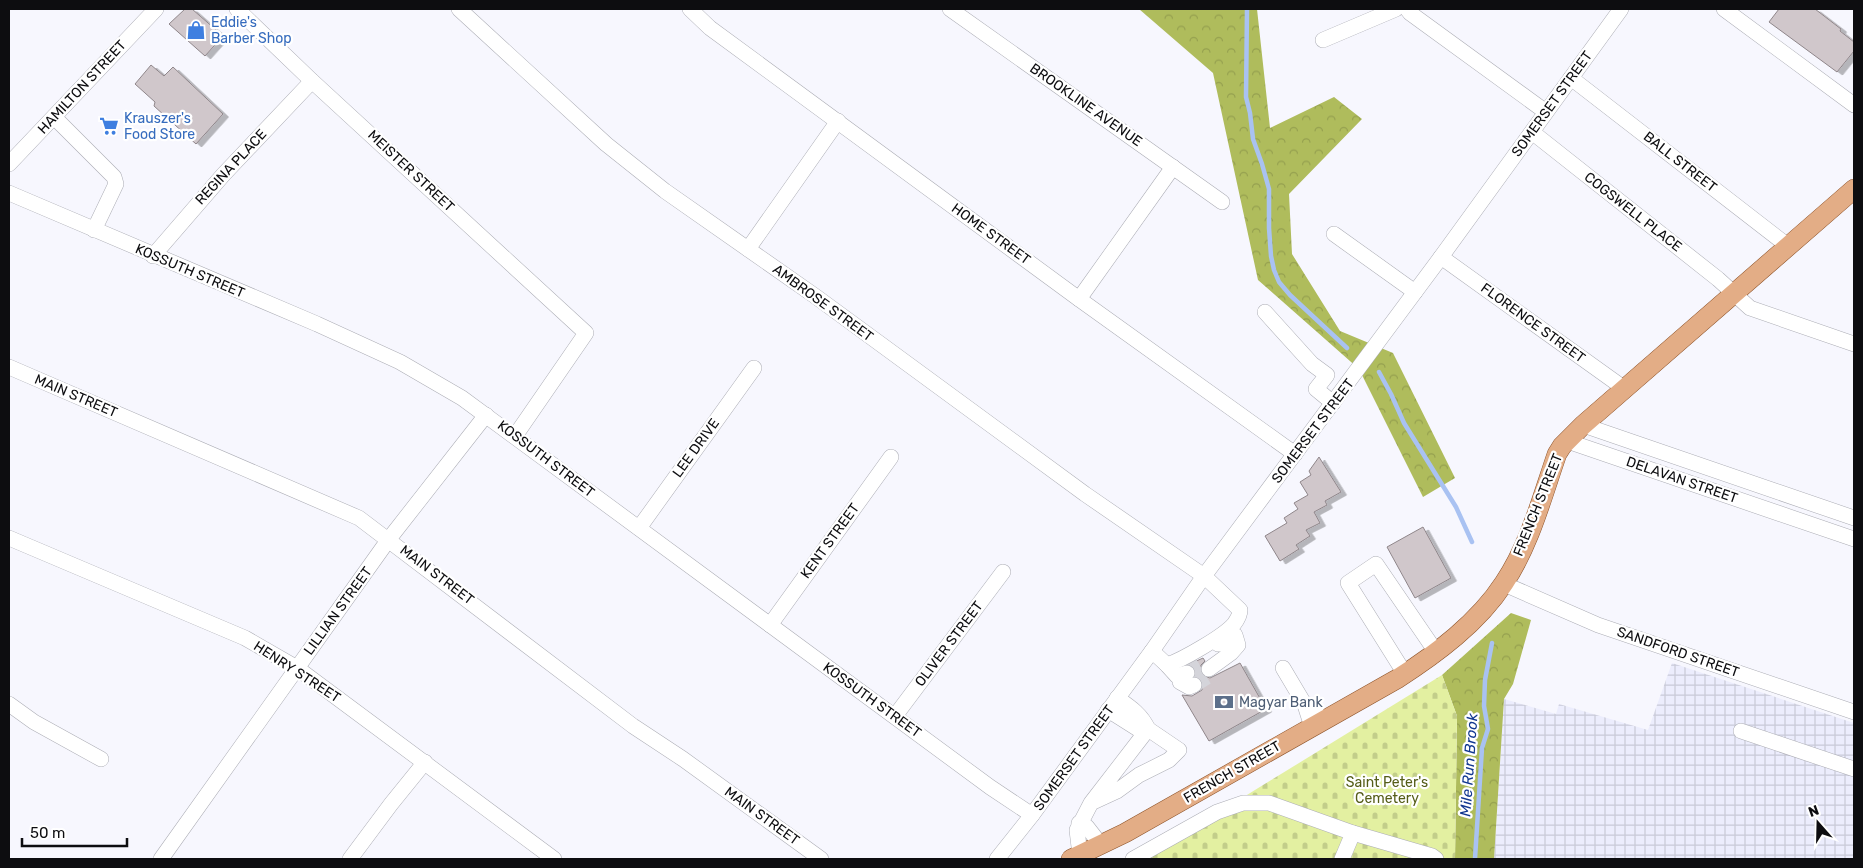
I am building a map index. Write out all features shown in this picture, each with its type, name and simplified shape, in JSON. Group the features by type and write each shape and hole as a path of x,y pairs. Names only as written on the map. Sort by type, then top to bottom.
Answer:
{"main road":[{"name":"FRENCH STREET","path":"1085,855 1405,674 1454,638 1479,614 1504,584 1535,520 1557,454 1567,441 1854,189"}],"street":[{"name":"MEISTER STREET","path":"237,9 312,81 586,333 515,436"},
{"name":"AMBROSE STREET","path":"459,9 606,144 665,192 748,249 1085,494 1204,576 1240,610 1235,635"},
{"name":"HOME STREET","path":"690,9 710,28 1295,454"},
{"path":"1323,40 1396,9"},
{"path":"1407,9 1546,112"},
{"name":"SOMERSET STREET","path":"1000,857 1621,9"},
{"path":"1724,9 1854,105"},
{"name":"BROOKLINE AVENUE","path":"955,10 1222,202"},
{"name":"HAMILTON STREET","path":"9,164 149,11"},
{"name":"BALL STREET","path":"1571,78 1788,246"},
{"name":"REGINA PLACE","path":"153,256 223,175 312,81"},
{"path":"54,117 114,177 116,184 94,230"},
{"path":"748,249 838,121"},
{"name":"COGSWELL PLACE","path":"1532,132 1718,280 1750,308 1854,344"},
{"path":"1080,299 1173,167"},
{"name":"KOSSUTH STREET","path":"9,193 153,256 317,324 400,362 462,398 990,787 1032,815"},
{"path":"1334,234 1415,292"},
{"name":"FLORENCE STREET","path":"1441,257 1625,389"},
{"path":"1265,312 1312,364 1327,375 1316,389 1333,403"},
{"name":"MAIN STREET","path":"9,367 359,518 633,726 683,759 821,859"},
{"name":"LEE DRIVE","path":"639,528 754,368"},
{"name":"LILLIAN STREET","path":"161,859 389,539 486,415"},
{"name":"DELAVAN STREET","path":"1583,425 1854,518"},
{"name":"DELAVAN STREET","path":"1567,441 1854,538"},
{"name":"KENT STREET","path":"770,625 891,457"},
{"path":"1798,520 1804,501"},
{"name":"HENRY STREET","path":"9,538 245,638 297,668 554,859"},
{"path":"1405,674 1348,583 1376,564 1436,652"},
{"name":"OLIVER STREET","path":"894,716 1003,572"},
{"name":"SANDFORD STREET","path":"1504,584 1598,625 1854,712"},
{"path":"1209,668 1235,635"},
{"path":"1152,651 1181,676 1198,650 1235,635"},
{"path":"1283,668 1318,724"},
{"path":"9,704 34,722 101,759"},
{"path":"1091,804 1118,791 1139,775 1170,760 1179,750 1148,729 1143,719 1136,712 1112,704"},
{"path":"1085,855 1077,830 1079,823 1091,804 1148,729"},
{"path":"1741,731 1854,769"},
{"path":"350,859 390,804 425,762"},
{"path":"1133,859 1217,812 1243,803 1269,803 1353,833 1432,856 1436,859"},
{"path":"1079,823 1088,827 1085,855"},
{"path":"1342,859 1353,833"}],"shaded area":[{"path":"1672,663 1854,723 1854,859 1494,859 1504,699 1556,714 1559,704 1648,730"}],"green space":[{"path":"1139,9 1257,9 1270,128 1334,97 1362,119 1289,194 1292,254 1340,331 1393,353 1455,478 1423,497 1359,369 1258,280 1213,73"},
{"path":"1511,613 1531,620 1513,684 1504,699 1494,859 1455,859 1457,716 1442,675"},
{"name":"Saint Peter's Cemetery","path":"1442,675 1457,716 1455,859 1143,859"}],"building":[{"name":"Eddie's Barber Shop","path":"185,9 192,9 223,36 205,56 169,24"},
{"path":"1779,9 1815,9 1841,29 1840,31 1854,42 1854,51 1837,72 1769,22"},
{"path":"151,65 164,76 173,67 223,114 196,144 154,106 155,102 135,84"},
{"path":"1319,457 1341,492 1325,501 1327,505 1314,512 1320,523 1306,530 1310,536 1296,545 1299,549 1280,561 1265,536 1287,523 1284,518 1298,509 1294,503 1308,495 1300,482 1311,475 1309,471"},
{"path":"1423,527 1451,578 1415,598 1387,547"},
{"name":"Magyar Bank","path":"1203,658 1205,661 1201,665 1200,670 1202,675 1210,678 1240,663 1266,709 1209,741 1182,695 1192,696 1202,690 1202,681 1196,676 1196,670 1190,664"}],"waterway":[{"name":"Mile Run Brook","path":"1247,9 1246,97 1253,139 1269,189 1269,228 1274,270 1279,282 1290,295 1347,348"},
{"name":"Mile Run Brook","path":"1379,372 1404,423 1456,507 1472,542"},
{"name":"Mile Run Brook","path":"1475,859 1482,748 1488,729 1484,706 1485,680 1492,643"}],"tunnel":[{"path":"1187,673 1206,662"},
{"path":"1194,685 1212,674"}],"place":[{"name":"Eddie's Barber Shop","path":"196,30"},
{"name":"Krauszer's Food Store","path":"109,126"},
{"name":"Magyar Bank","path":"1224,702"}]}
